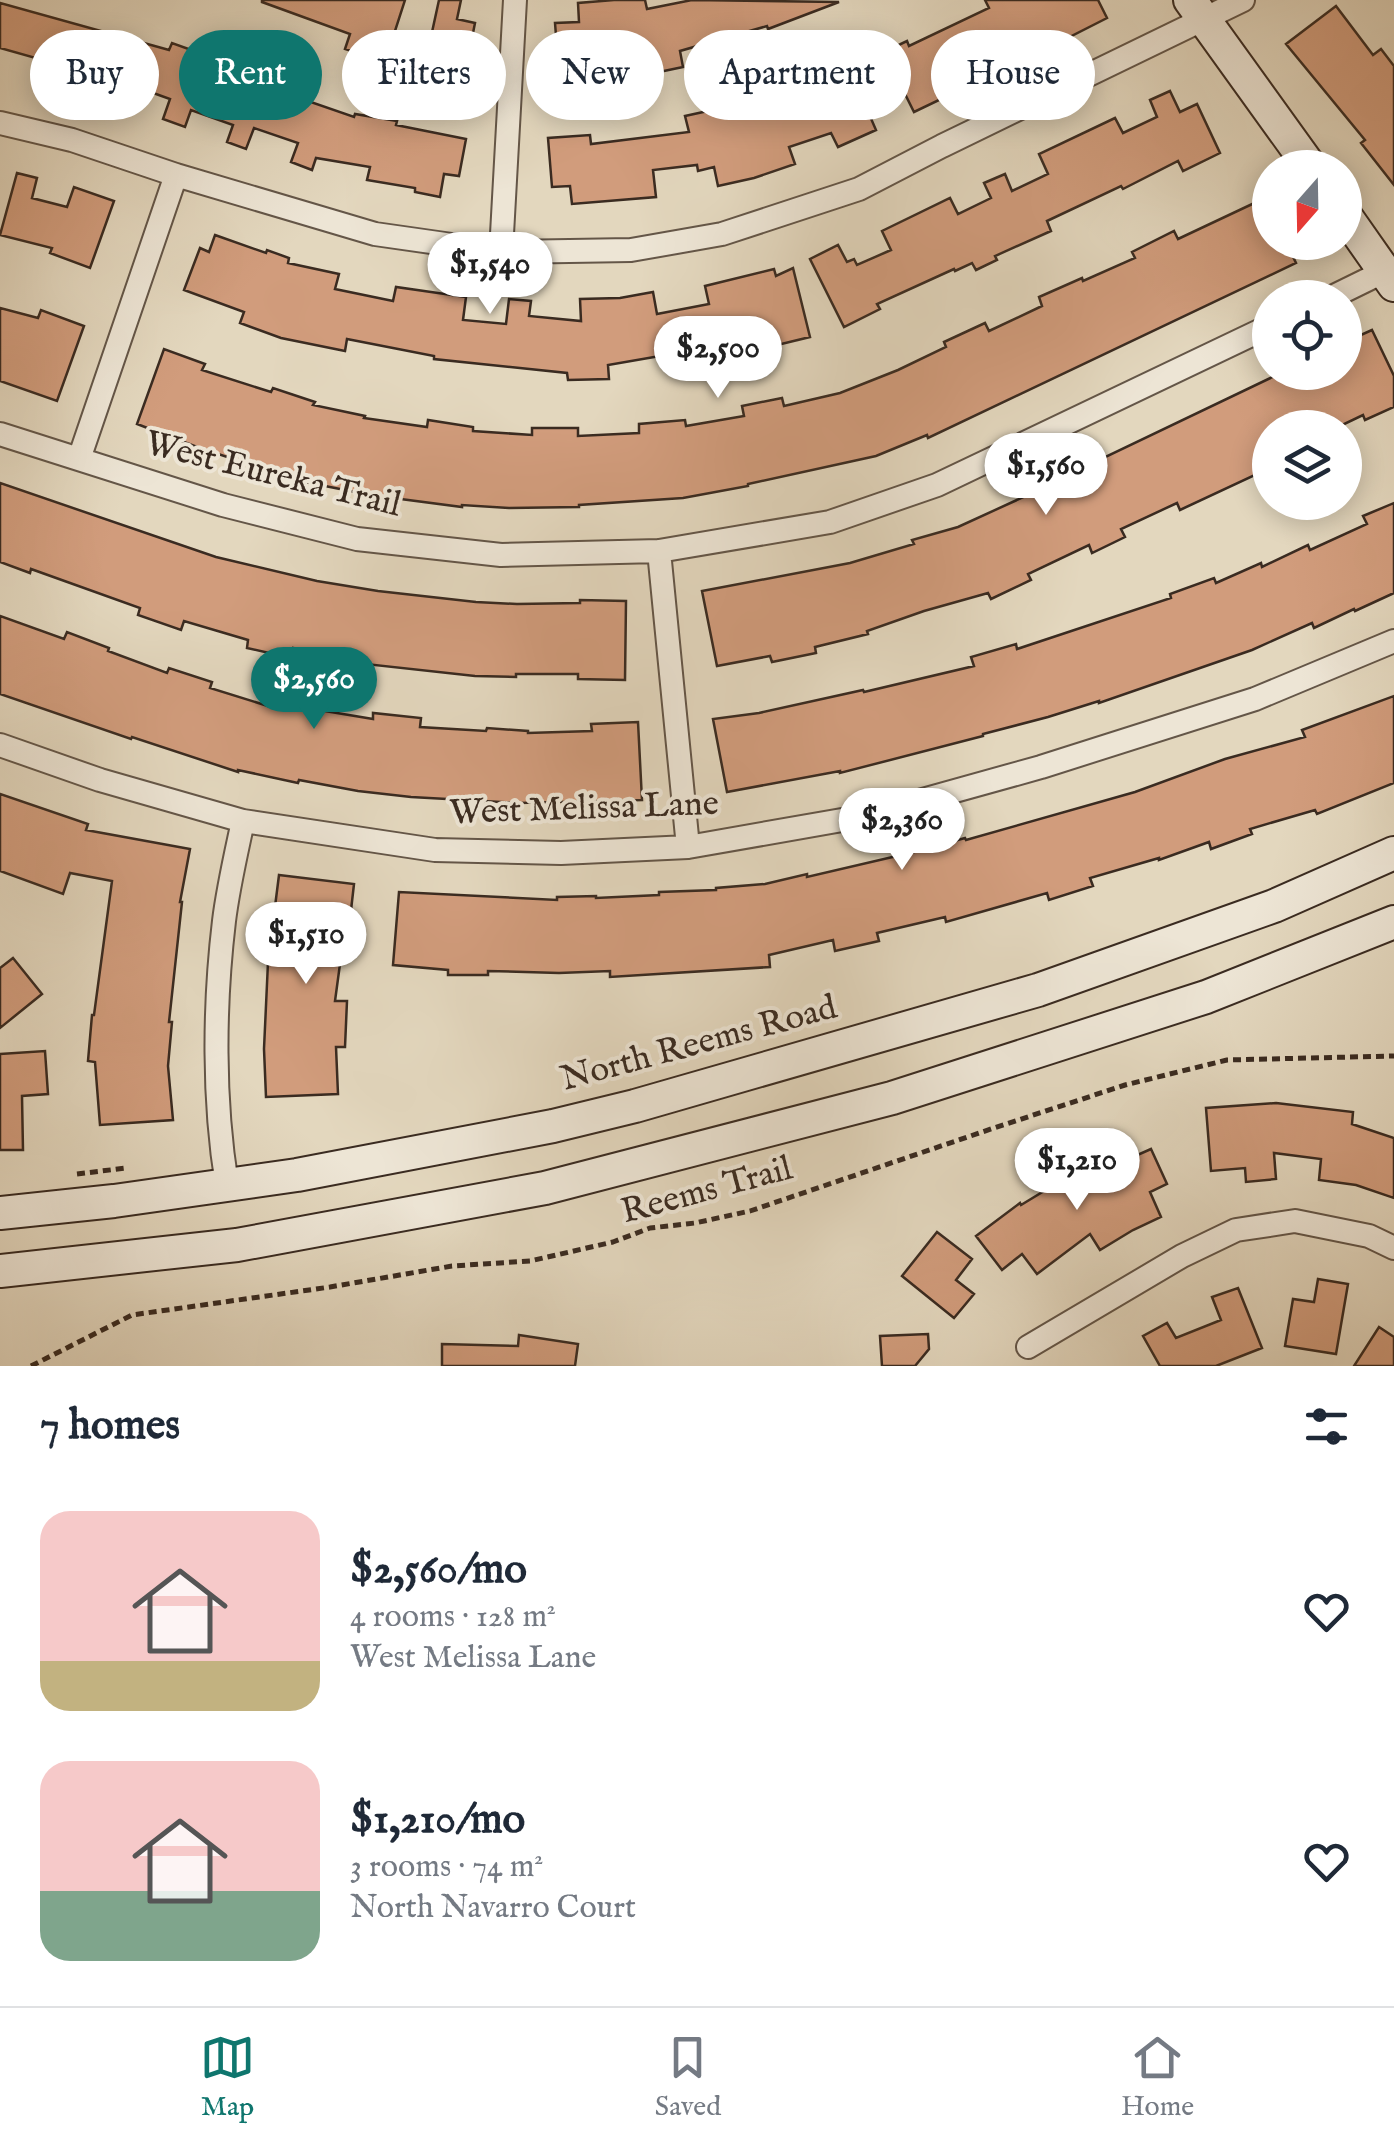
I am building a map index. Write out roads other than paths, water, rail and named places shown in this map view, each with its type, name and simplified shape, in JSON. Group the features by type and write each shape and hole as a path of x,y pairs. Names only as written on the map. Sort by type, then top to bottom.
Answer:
{"main road":[{"path":"1197,10 1298,150"},
{"path":"1362,239 1390,278"},
{"name":"North Reems Road","path":"0,1213 297,1175 553,1126 635,1106 1038,990 1274,906 1394,852"},
{"path":"0,1271 236,1246 545,1188 892,1098 1206,997 1394,922"}],"street":[{"path":"501,252 514,0"},
{"path":"0,123 72,140 375,234 501,252 631,250 722,234 860,188 1197,10 1243,0"},
{"path":"79,458 176,174"},
{"path":"1362,287 1390,278"},
{"name":"West Eureka Trail","path":"0,434 223,505 357,539 500,555 659,552 830,522 937,484 1252,335"},
{"path":"659,552 688,847"},
{"name":"West Melissa Lane","path":"0,745 100,780 242,821 435,850 561,852 688,847 865,816 1042,767 1255,700 1394,641"},
{"path":"226,1184 218,998 224,918 242,821"},
{"path":"1028,1347 1182,1256 1236,1230 1295,1222 1369,1236 1394,1248"}]}
